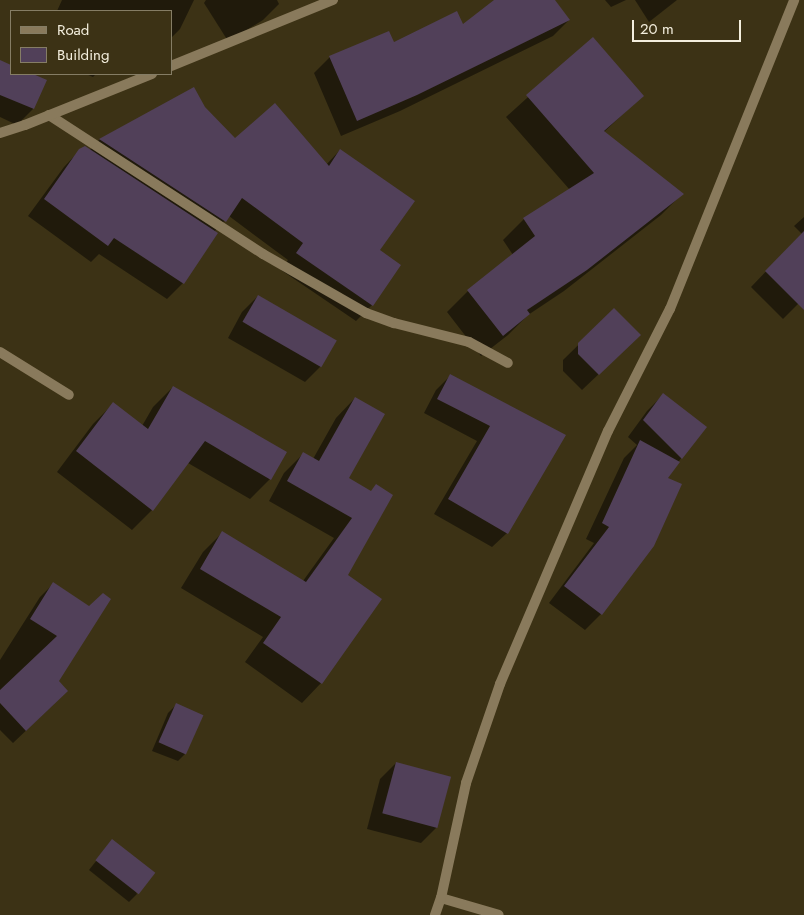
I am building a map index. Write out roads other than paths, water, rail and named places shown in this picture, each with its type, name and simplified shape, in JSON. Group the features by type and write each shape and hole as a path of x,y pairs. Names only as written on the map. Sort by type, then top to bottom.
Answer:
{"street":[{"path":"172,66 333,0"},
{"path":"435,915 441,898 466,783 500,684 608,432 670,310 794,0"},
{"path":"0,133 149,75"},
{"path":"49,115 263,254 366,313 394,323 469,342 508,363"},
{"path":"0,352 70,395"},
{"path":"441,898 499,915"}]}
